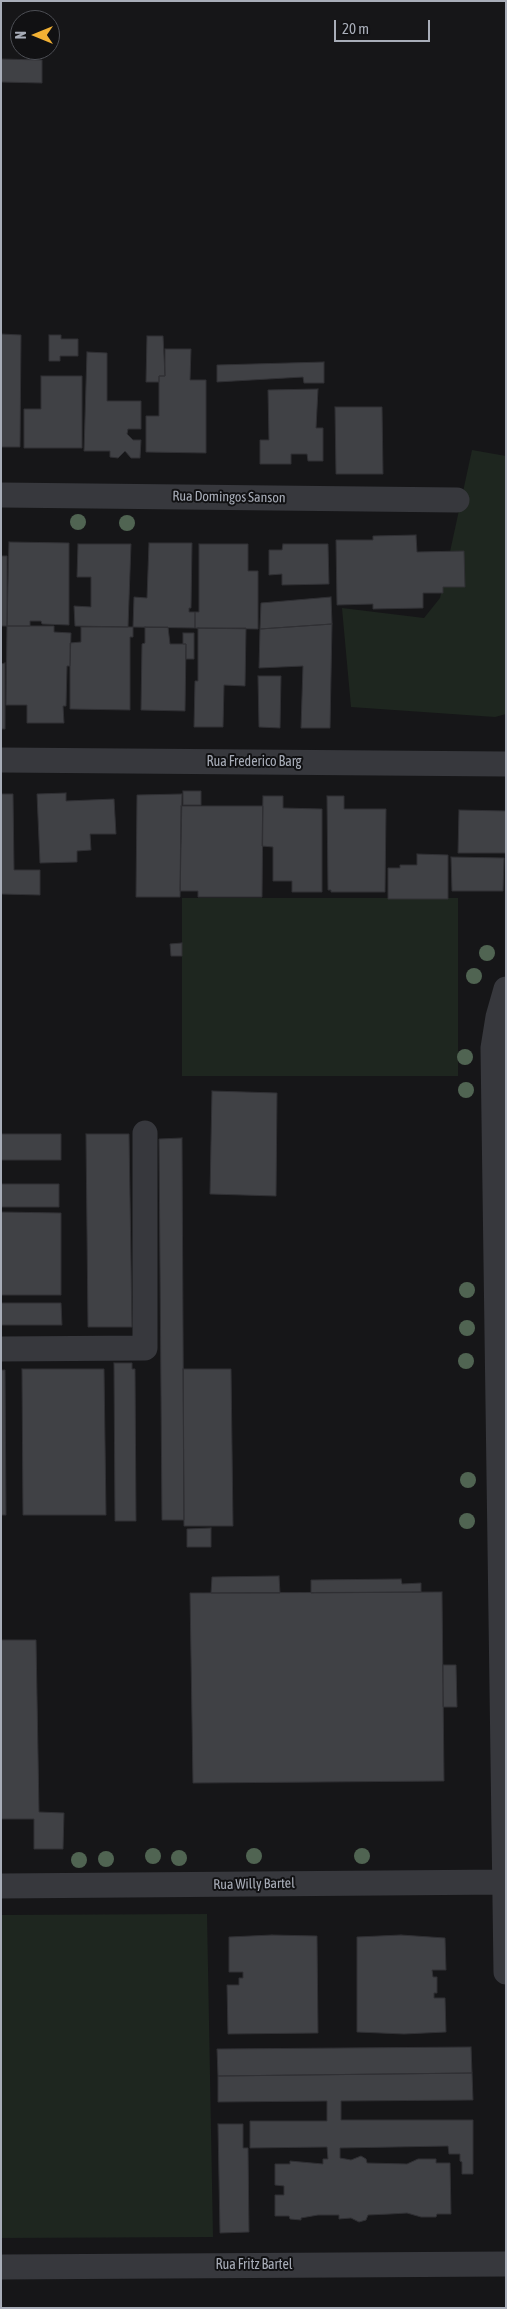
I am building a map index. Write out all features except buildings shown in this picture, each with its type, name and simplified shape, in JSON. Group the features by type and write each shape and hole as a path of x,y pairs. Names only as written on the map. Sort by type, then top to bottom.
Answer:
{"street":[{"name":"Rua Domingos Sanson","path":"1,495 457,500"},
{"name":"Rua Frederico Barg","path":"1,760 506,764"},
{"path":"506,989 498,1017 493,1048 506,1972"},
{"path":"1,1349 145,1348 145,1133"},
{"name":"Rua Willy Bartel","path":"1,1886 505,1882"},
{"name":"Rua Fritz Bartel","path":"1,2267 506,2264"}],"shaded area":[{"path":"472,450 506,456 506,714 495,717 351,707 342,608 424,618 440,598"},
{"path":"182,898 458,898 458,1076 182,1076"},
{"path":"207,1914 213,2237 1,2238 1,1915"}]}
